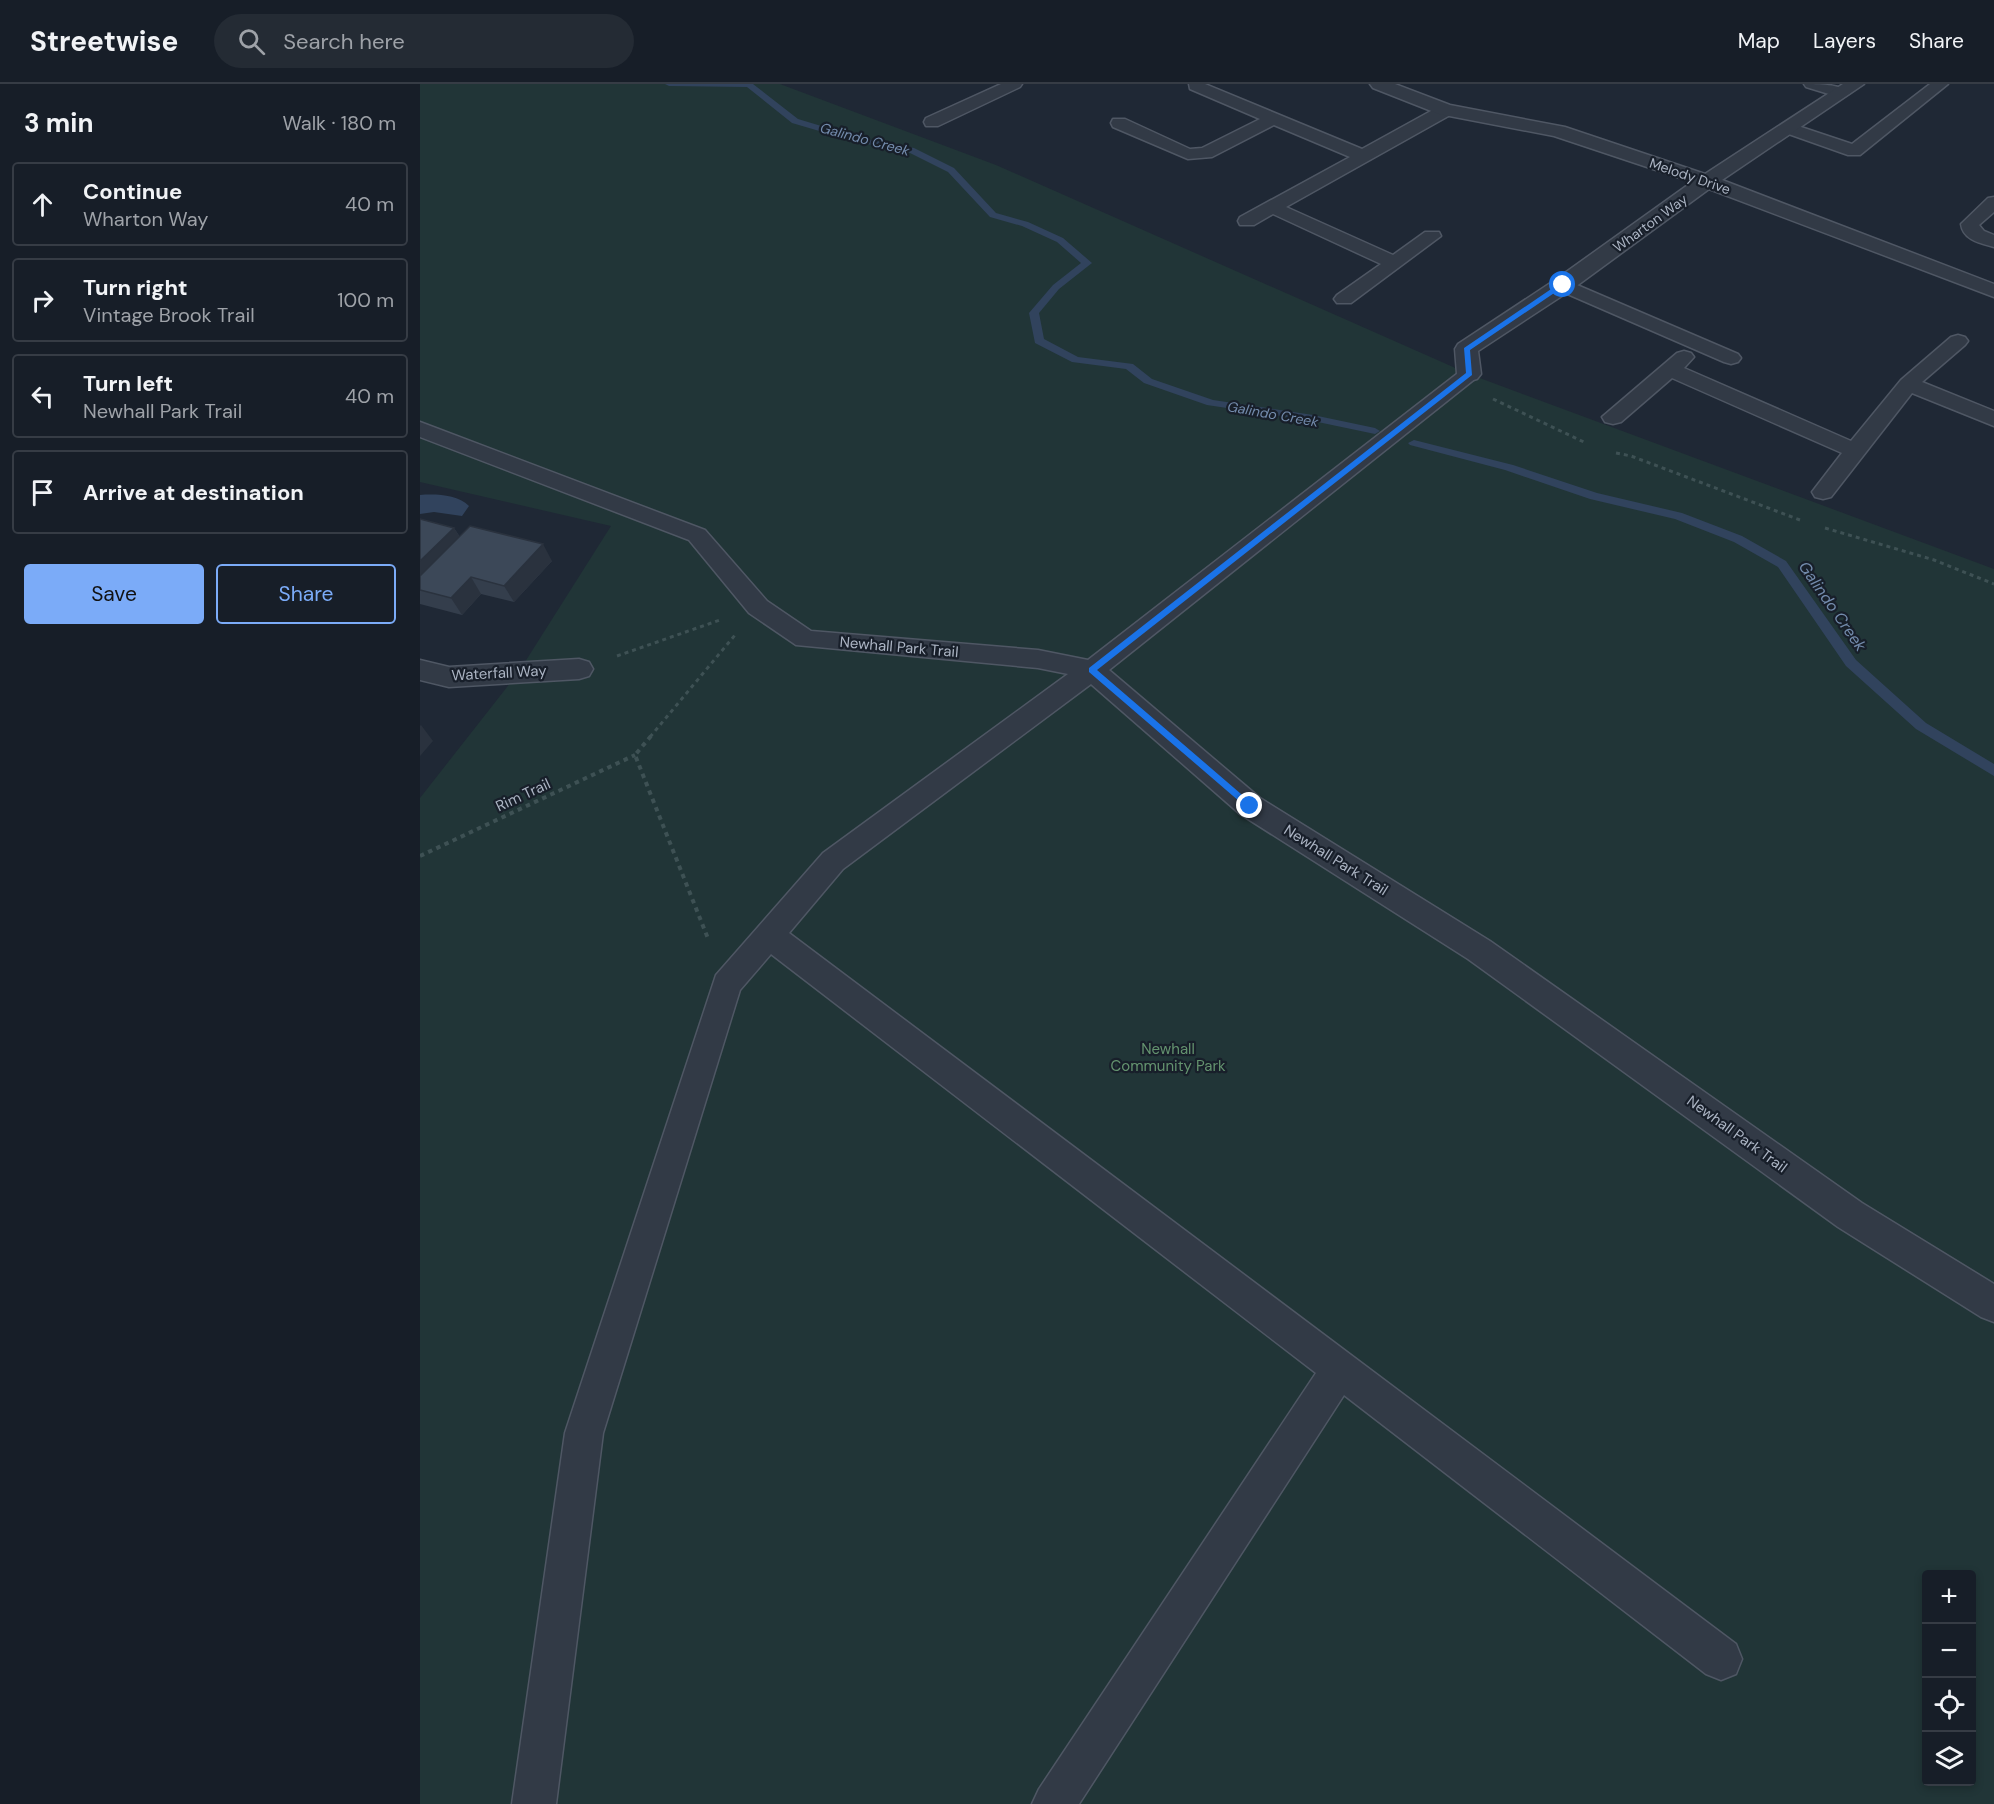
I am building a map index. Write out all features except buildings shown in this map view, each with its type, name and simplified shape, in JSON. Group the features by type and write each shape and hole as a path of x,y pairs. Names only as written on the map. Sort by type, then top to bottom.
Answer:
{"street":[{"name":"Melody Drive","path":"1378,84 1446,110 1558,131 1707,181 1994,291"},
{"name":"Wharton Way","path":"1462,379 1466,349 1563,285 1707,181 1848,89"},
{"name":"Waterfall Way","path":"420,670 449,677 579,669"}],"lane":[{"path":"932,122 1014,84"},
{"path":"1812,84 1848,89"},
{"path":"1789,128 1854,151 1940,84"},
{"path":"1196,86 1362,156"},
{"path":"1247,221 1446,110"},
{"path":"1119,123 1188,154 1206,153 1273,118"},
{"path":"1994,202 1970,224 1971,230 1977,235 1994,241"},
{"path":"1272,207 1395,263"},
{"path":"1344,299 1432,236"},
{"path":"1563,285 1702,343 1731,358"},
{"path":"1823,492 1908,384 1958,341"},
{"path":"1613,417 1702,343"},
{"path":"1670,369 1856,451"},
{"path":"534,1804 584,1433 726,984 833,861 1092,670 1462,379"},
{"path":"1908,384 1994,419"},
{"name":"Newhall Park Trail","path":"420,429 697,534 758,607 805,639 1038,659 1092,670 1250,806 1479,950 1850,1215 1994,1304"},
{"path":"770,936 1720,1659"},
{"path":"1054,1804 1340,1369"}],"path":[{"path":"1462,379 1593,445"},
{"path":"1612,452 1631,456 1771,511 1803,521"},
{"path":"1825,528 1934,560 1994,584"},
{"path":"579,669 758,607"},
{"path":"726,984 635,755 758,607"},
{"name":"Rim Trail","path":"420,856 635,755"}],"green space":[{"name":"Newhall Community Park","path":"420,84 780,84 996,165 1469,374 1994,569 1994,1804 420,1804 420,798 518,673 611,526 420,482"}],"water":[{"path":"420,495 452,497 469,506 462,516 434,512 420,514"}],"waterway":[{"name":"Galindo Creek","path":"669,84 749,85 795,121 860,140 911,150 951,170 993,215 1025,224 1060,240 1087,263 1056,287 1034,313 1039,341 1076,360 1129,366 1148,381 1211,403 1313,418 1375,431"},
{"name":"Galindo Creek","path":"1414,443 1509,467 1594,496 1678,516 1738,539 1782,564 1851,663 1921,726 1994,771"}],"route":[{"path":"1250,806 1092,670 1469,374 1466,349 1563,285"}]}
